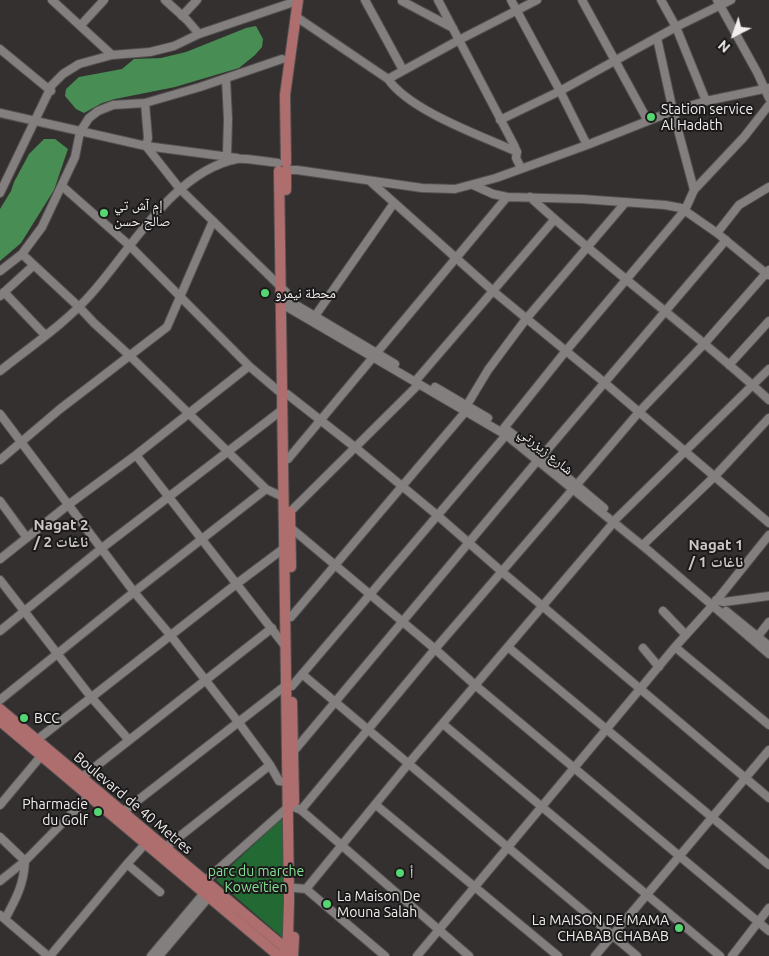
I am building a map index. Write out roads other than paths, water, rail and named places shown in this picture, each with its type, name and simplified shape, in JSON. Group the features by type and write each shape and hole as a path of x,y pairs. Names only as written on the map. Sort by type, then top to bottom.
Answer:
{"main road":[{"path":"282,167 285,95 295,16 293,1"},
{"path":"288,955 294,808 287,782 291,616 290,512 285,394 282,167 279,104 282,59 293,1"},
{"path":"285,394 282,410 285,646 294,751 295,888 288,955"},
{"name":"Boulevard de 40 Metres","path":"0,710 34,743 42,756 89,796 165,848 207,889"},
{"name":"Boulevard de 40 Metres","path":"0,721 34,743 81,778 146,843 207,889 288,955"}],"street":[{"path":"52,0 112,55"},
{"path":"81,26 104,0"},
{"path":"165,0 199,34"},
{"path":"182,16 197,0"},
{"path":"365,0 403,70"},
{"path":"438,0 517,152 516,158 521,168"},
{"path":"511,0 560,90 587,145"},
{"path":"388,79 537,0"},
{"path":"582,0 648,121"},
{"path":"661,0 676,26 706,101"},
{"path":"500,120 615,61 719,3 731,0"},
{"path":"0,194 52,86 63,74 79,64 112,55 150,52 174,46 199,34 293,1"},
{"path":"402,1 453,28"},
{"path":"719,3 767,88 769,98"},
{"path":"295,16 388,79 394,87 419,107 517,152"},
{"path":"657,38 672,111 694,190"},
{"path":"0,49 51,90"},
{"path":"0,271 22,254 42,227 75,157 80,132 89,118 98,111 113,105 145,102 226,79 282,59"},
{"path":"226,79 227,156"},
{"path":"0,113 146,146 227,156 371,182 440,190 455,189 496,178 587,145 672,111 706,101 767,88"},
{"path":"145,102 148,138 146,146"},
{"path":"119,815 289,686 302,674 437,515 505,432 565,352 685,210 694,190 744,137 769,105"},
{"path":"146,146 180,189 284,297"},
{"path":"0,371 79,307 180,189 208,169 238,158"},
{"path":"371,182 493,291 685,450 769,523"},
{"path":"151,956 161,950 207,889 215,873 294,808 368,730 435,649 639,412 768,273 685,210 665,205 582,199 508,197 493,194 473,185"},
{"path":"62,186 130,246 249,366 321,420 403,486 501,572 769,798"},
{"path":"717,233 739,205 769,187"},
{"path":"288,459 508,197"},
{"path":"530,198 769,400"},
{"path":"315,316 394,203"},
{"path":"291,616 403,486 466,408 484,375 526,319 625,203"},
{"path":"290,512 356,448 419,381 554,220"},
{"path":"0,460 60,409 166,327 213,222"},
{"path":"294,751 726,240"},
{"path":"22,254 190,413 266,490 283,497"},
{"path":"34,264 2,294 45,335"},
{"name":"شارع زيزرتي","path":"284,297 375,354"},
{"name":"شارع زيزرتي","path":"284,297 505,432 575,486 769,646"},
{"path":"729,365 769,321"},
{"path":"0,559 249,366"},
{"path":"306,889 409,763 615,520 769,369"},
{"path":"0,631 102,548 282,410"},
{"path":"0,414 134,592 239,723 270,765 279,781 287,782"},
{"path":"645,543 715,476 769,418"},
{"path":"136,455 285,646"},
{"path":"0,700 56,653 266,490"},
{"path":"0,501 28,538"},
{"name":"شارع زيزرتي","path":"615,520 714,602 769,654"},
{"path":"290,528 435,649 475,686 769,931"},
{"path":"417,956 769,535"},
{"path":"34,743 236,584 284,549"},
{"path":"0,580 91,697 129,740"},
{"path":"714,602 769,596"},
{"path":"663,611 686,635"},
{"path":"758,636 769,622"},
{"path":"81,778 272,628"},
{"path":"508,647 769,865"},
{"path":"675,647 769,725"},
{"path":"643,648 659,667"},
{"path":"302,674 637,956"},
{"path":"444,724 720,956"},
{"path":"595,956 769,750"},
{"path":"0,805 42,756"},
{"path":"165,848 270,765"},
{"path":"0,881 25,861 89,796"},
{"path":"376,804 558,956"},
{"path":"294,808 342,846 469,956"},
{"path":"0,837 25,861"},
{"path":"25,861 20,889 2,917 49,956 146,843"},
{"path":"126,864 160,892"},
{"path":"295,888 306,889 385,956"},
{"path":"732,956 769,908"},
{"path":"161,950 172,956"}],"place":[{"name":"Station service Al Hadath","path":"651,117"},
{"name":"إم آش تي صالح حسن","path":"104,213"},
{"name":"محطة نيمرو","path":"265,293"},
{"name":"BCC","path":"24,718"},
{"name":"Pharmacie du Golf","path":"98,812"},
{"name":"أ","path":"400,873"},
{"name":"La Maison De Mouna Salah","path":"327,904"},
{"name":"La MAISON DE MAMA CHABAB CHABAB","path":"679,928"}],"district":[{"name":"Nagat 2 / ناغات 2","path":"61,534"},
{"name":"Nagat 1 / ناغات 1","path":"716,554"}],"park label":[{"name":"parc du marche Koweïtien","path":"256,880"}]}
